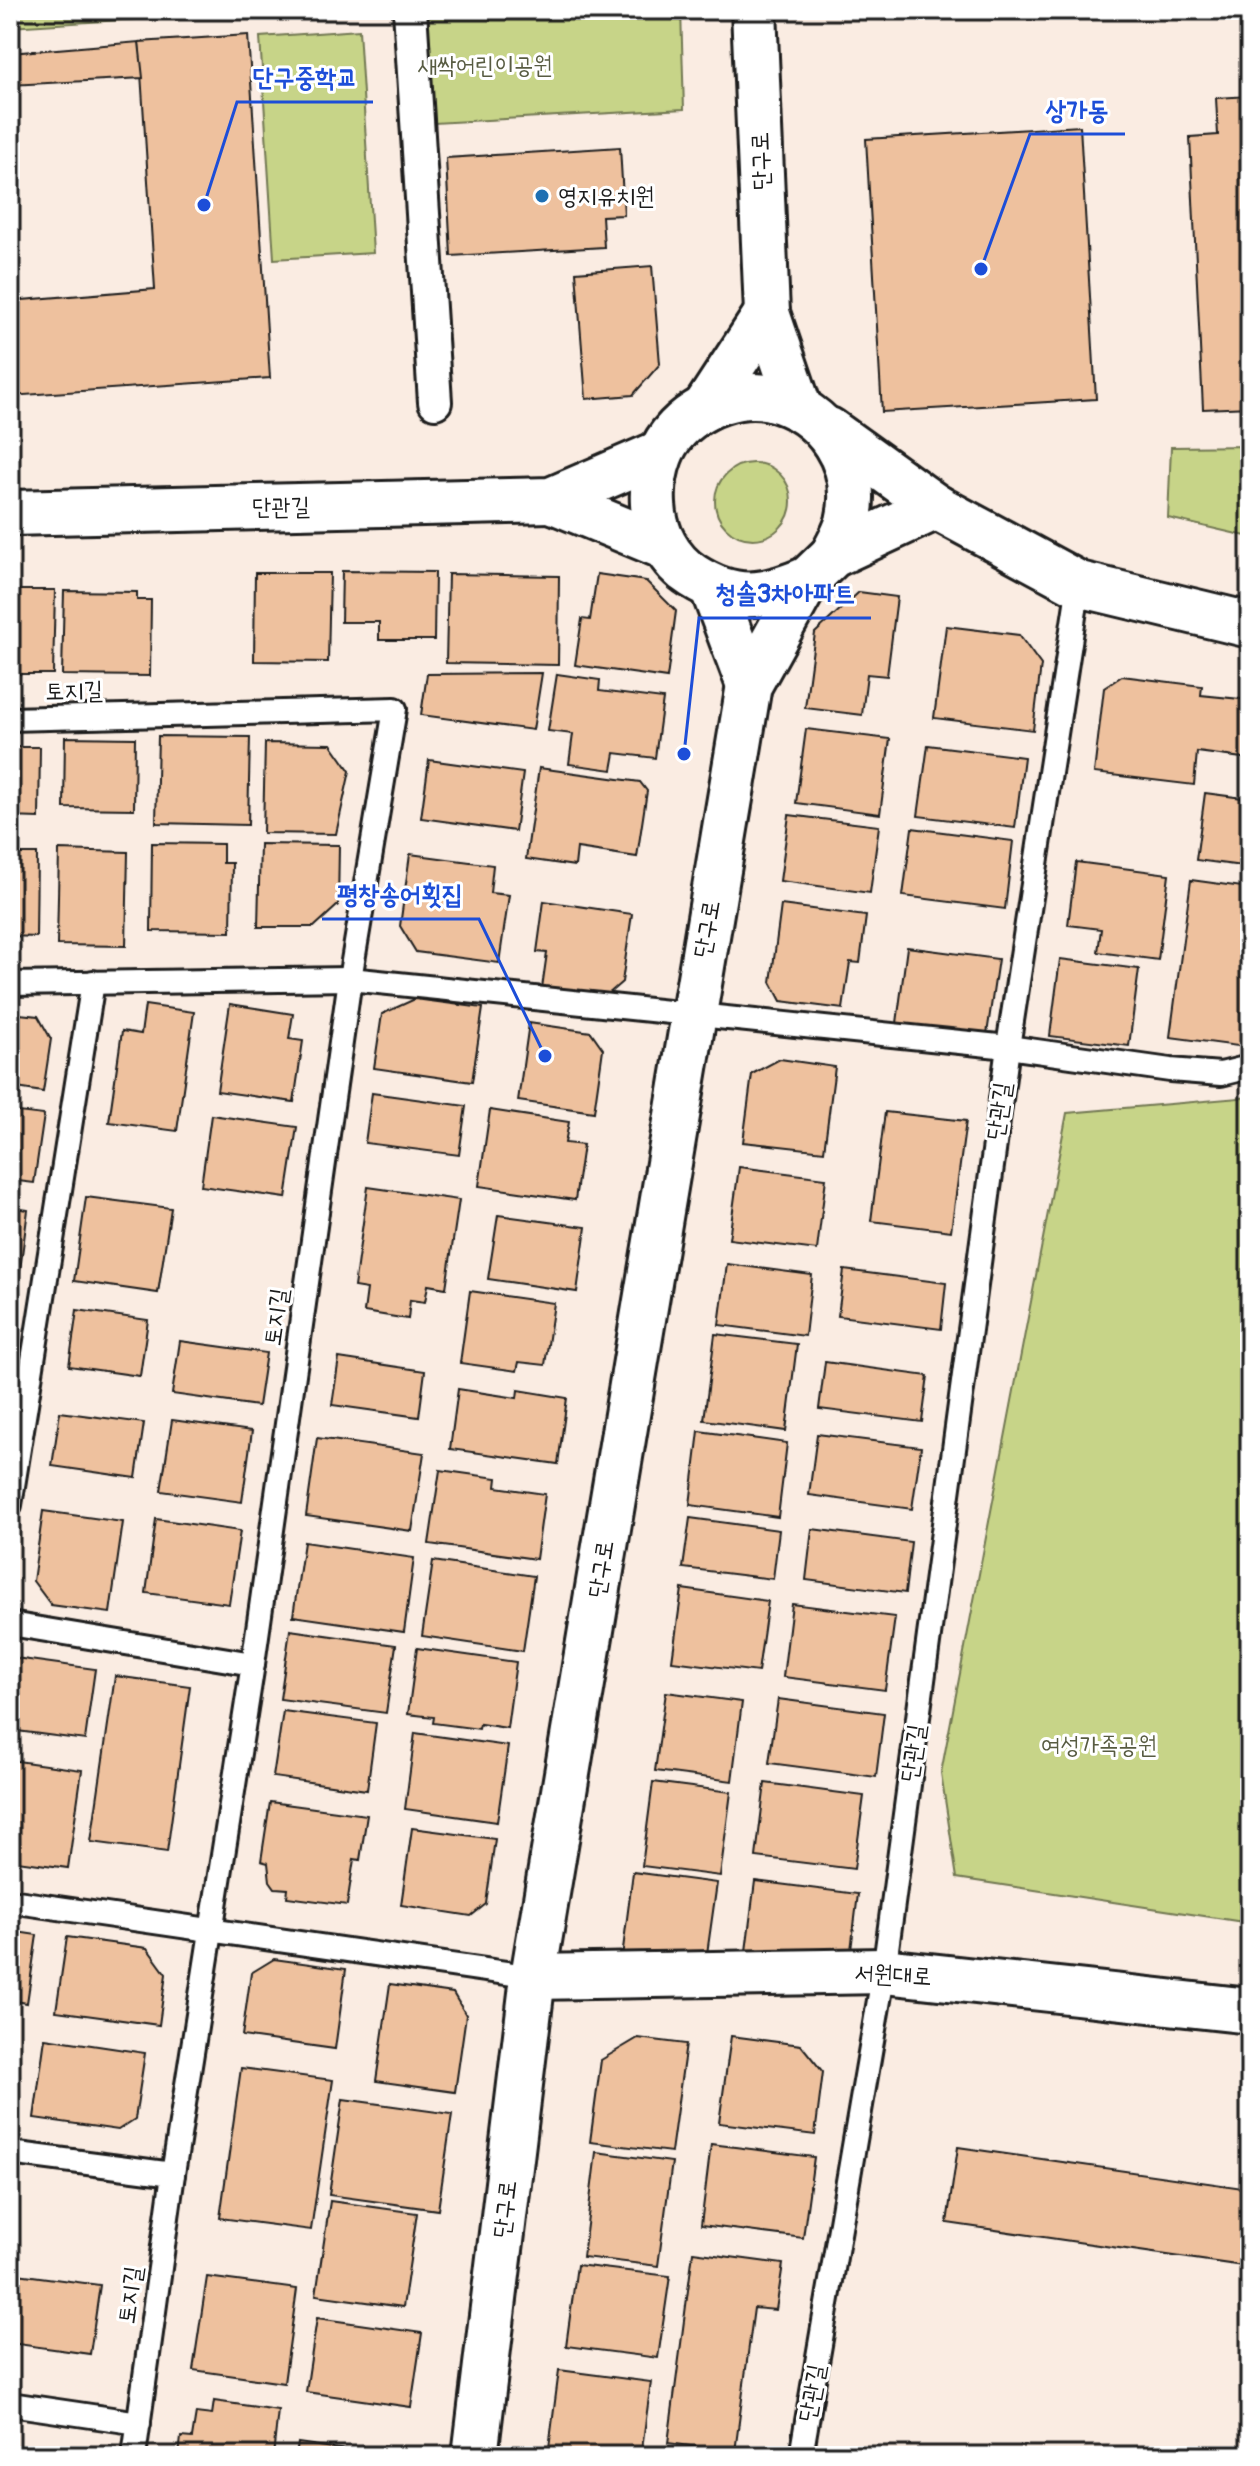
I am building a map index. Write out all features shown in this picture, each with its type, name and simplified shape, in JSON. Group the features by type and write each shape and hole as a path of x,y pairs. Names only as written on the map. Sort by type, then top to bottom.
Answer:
{"street":[{"path":"410,10 435,402"},
{"name":"단구로","path":"754,10 767,313 812,418"},
{"path":"705,408 767,313"},
{"path":"936,507 776,593 744,596 713,589 685,571 665,547 653,516 652,485 660,453 679,427 705,408 735,397 768,397 812,418 936,507 1079,584 1250,625"},
{"path":"749,685 848,524 852,490 844,456 812,418"},
{"path":"551,500 660,453"},
{"path":"551,500 665,547"},
{"name":"단관길","path":"10,513 551,500"},
{"path":"713,589 749,685"},
{"name":"단구로","path":"475,2456 533,1977 749,685"},
{"name":"서원대로","path":"533,1977 884,1971 1250,2011"}],"lane":[{"name":"단관길","path":"801,2456 884,1971 1008,1047 1079,584"},
{"name":"토지길","path":"10,719 395,709 350,979 253,1664 173,2174 134,2456"},
{"path":"10,984 350,979 1008,1047"},
{"path":"10,1505 93,982"},
{"name":"단관길","path":"1008,1047 1221,1074 1250,1064"},
{"path":"10,1624 253,1664"},
{"path":"10,1901 533,1977"},
{"path":"10,2153 173,2174"},
{"path":"10,2404 139,2423"}],"green space":[{"path":"10,10 282,10 10,27"},
{"name":"새싹어린이공원","path":"426,10 681,10 684,109 434,123"},
{"path":"359,30 373,253 274,259 260,37"},
{"path":"1250,446 1250,537 1168,518 1171,447"},
{"path":"753,463 767,466 780,474 788,487 791,501 788,515 780,528 767,536 753,539 739,536 726,528 718,515 715,501 718,487 726,474 739,466"},
{"name":"여성가족공원","path":"1250,1097 1250,1923 957,1878 941,1773 1067,1113"}],"building":[{"path":"248,35 270,378 10,396 10,301 155,289 139,42"},
{"path":"139,42 143,78 10,85 10,53"},
{"path":"1250,96 1250,407 1203,409 1190,137 1218,135 1216,98"},
{"path":"1080,126 1096,399 882,412 866,139"},
{"path":"620,147 624,215 602,216 604,247 451,256 446,158"},
{"path":"652,266 660,364 633,395 586,399 576,272"},
{"path":"342,571 435,572 434,640 379,640 379,622 341,622"},
{"path":"255,573 330,573 328,662 254,661"},
{"path":"448,574 559,576 558,665 446,663"},
{"path":"597,574 646,581 676,611 667,678 575,665 582,619 590,620"},
{"path":"10,590 55,590 53,674 10,674"},
{"path":"64,591 137,592 137,600 151,600 150,676 62,675"},
{"path":"859,592 897,597 887,676 867,674 862,715 805,708 815,633"},
{"path":"946,626 1019,635 1041,665 1033,730 934,718"},
{"path":"542,673 533,730 421,715 427,674"},
{"path":"557,674 600,680 599,691 663,699 655,758 615,753 612,770 569,764 573,734 548,731"},
{"path":"1122,676 1202,686 1201,695 1250,700 1250,759 1197,752 1194,785 1094,773 1104,688"},
{"path":"806,729 890,739 880,814 796,803"},
{"path":"158,736 250,737 248,825 156,823"},
{"path":"65,737 135,738 134,809 64,808"},
{"path":"265,743 331,744 350,771 336,834 263,833"},
{"path":"928,745 1024,757 1015,828 918,816"},
{"path":"10,747 40,747 39,818 10,817"},
{"path":"429,760 523,773 515,831 421,818"},
{"path":"539,768 640,782 647,791 637,857 577,848 575,866 526,859"},
{"path":"1205,793 1250,799 1250,867 1196,860"},
{"path":"789,815 879,826 870,893 780,881"},
{"path":"912,828 1013,841 1005,909 903,896"},
{"path":"152,843 223,844 223,863 232,863 231,932 151,931"},
{"path":"260,844 339,845 338,905 314,927 258,927"},
{"path":"59,850 128,852 126,946 57,945"},
{"path":"10,854 37,854 36,937 10,936"},
{"path":"410,854 493,865 490,893 509,895 499,963 416,952 400,926"},
{"path":"1076,862 1169,874 1158,960 1098,952 1101,929 1068,925"},
{"path":"1191,880 1250,888 1250,1010 1245,1047 1170,1037"},
{"path":"544,901 632,914 622,982 598,1003 541,995 547,953 537,952"},
{"path":"781,905 866,916 860,963 850,962 843,1009 781,1001 771,982"},
{"path":"907,947 998,959 987,1034 897,1023"},
{"path":"1060,959 1139,969 1129,1046 1050,1036"},
{"path":"415,999 483,1008 472,1082 374,1068 382,1014"},
{"path":"230,1004 293,1014 289,1039 303,1041 294,1102 217,1091"},
{"path":"145,1005 194,1012 177,1131 109,1122 122,1031 141,1034"},
{"path":"10,1013 38,1016 51,1039 43,1092 10,1087"},
{"path":"529,1023 591,1032 603,1049 594,1112 518,1101"},
{"path":"780,1059 835,1067 824,1151 743,1142 752,1074"},
{"path":"372,1093 466,1106 459,1155 365,1143"},
{"path":"490,1110 569,1122 565,1143 583,1145 575,1200 479,1186"},
{"path":"10,1111 44,1115 34,1183 10,1180"},
{"path":"885,1112 966,1121 951,1231 871,1221"},
{"path":"211,1115 297,1127 286,1198 201,1186"},
{"path":"739,1167 826,1178 817,1250 729,1239"},
{"path":"368,1187 459,1200 446,1288 428,1285 425,1302 410,1300 408,1319 364,1312 367,1289 354,1287"},
{"path":"86,1197 171,1208 158,1293 74,1281"},
{"path":"10,1207 28,1210 18,1285 10,1284"},
{"path":"498,1215 586,1227 577,1292 488,1279"},
{"path":"727,1264 812,1275 805,1336 719,1325"},
{"path":"844,1270 946,1283 941,1329 838,1316"},
{"path":"470,1291 554,1303 545,1365 519,1362 517,1371 460,1363"},
{"path":"77,1310 148,1320 140,1376 69,1366"},
{"path":"715,1334 797,1344 786,1431 704,1420"},
{"path":"180,1341 266,1353 258,1406 172,1394"},
{"path":"339,1358 425,1371 419,1417 332,1405"},
{"path":"825,1362 928,1376 922,1422 819,1409"},
{"path":"458,1389 517,1398 518,1390 567,1398 558,1464 450,1449"},
{"path":"60,1412 144,1423 136,1478 52,1466"},
{"path":"172,1420 252,1431 242,1502 161,1491"},
{"path":"699,1431 787,1443 778,1517 690,1505"},
{"path":"817,1434 921,1447 912,1509 809,1495"},
{"path":"317,1438 424,1453 412,1531 306,1516"},
{"path":"440,1470 497,1478 496,1487 545,1494 536,1559 429,1544"},
{"path":"43,1511 123,1522 110,1613 51,1605 33,1581"},
{"path":"690,1518 779,1530 773,1579 683,1568"},
{"path":"156,1519 240,1531 229,1604 146,1593"},
{"path":"812,1529 911,1542 905,1593 806,1580"},
{"path":"304,1542 414,1558 404,1632 293,1616"},
{"path":"433,1561 534,1576 523,1651 422,1636"},
{"path":"682,1589 768,1601 758,1672 672,1661"},
{"path":"792,1604 895,1617 885,1690 783,1677"},
{"path":"290,1630 396,1645 386,1713 280,1699"},
{"path":"417,1648 516,1662 507,1728 480,1724 479,1729 433,1723 434,1717 408,1714"},
{"path":"15,1658 95,1669 85,1740 10,1730 10,1692"},
{"path":"115,1676 190,1686 167,1852 91,1842"},
{"path":"666,1692 742,1702 732,1781 655,1771"},
{"path":"778,1699 884,1713 876,1777 769,1763"},
{"path":"283,1711 376,1723 367,1790 273,1777"},
{"path":"415,1733 508,1746 497,1822 405,1809"},
{"path":"10,1760 82,1770 68,1868 10,1860"},
{"path":"653,1782 731,1792 720,1876 642,1866"},
{"path":"765,1783 864,1796 854,1869 756,1857"},
{"path":"270,1802 367,1815 360,1860 354,1859 347,1905 287,1897 288,1889 275,1888 270,1881 268,1863 261,1861"},
{"path":"412,1828 495,1839 486,1904 471,1916 401,1905"},
{"path":"633,1872 717,1883 705,1968 622,1957"},
{"path":"755,1881 858,1894 851,1950 827,1970 745,1959"},
{"path":"10,1931 37,1935 27,2003 10,2000"},
{"path":"67,1937 147,1948 166,1974 159,2025 56,2011"},
{"path":"274,1959 346,1969 335,2049 242,2036 251,1973"},
{"path":"390,1984 453,1993 466,2015 455,2092 376,2081"},
{"path":"731,2036 801,2045 823,2072 815,2135 719,2123"},
{"path":"45,2038 145,2053 135,2119 118,2130 34,2118"},
{"path":"638,2038 686,2044 671,2152 590,2142 601,2060"},
{"path":"241,2068 333,2080 311,2230 220,2218"},
{"path":"343,2099 452,2114 438,2210 329,2195"},
{"path":"711,2144 814,2157 803,2238 701,2225"},
{"path":"958,2147 1250,2189 1250,2267 947,2223"},
{"path":"596,2152 672,2162 658,2266 583,2257"},
{"path":"330,2201 417,2213 403,2307 316,2295"},
{"path":"693,2252 783,2264 776,2310 754,2308 735,2452 668,2443"},
{"path":"577,2265 670,2276 658,2358 566,2346"},
{"path":"10,2273 100,2285 90,2354 10,2343"},
{"path":"207,2277 297,2289 284,2383 193,2370"},
{"path":"317,2318 422,2333 411,2407 306,2392"},
{"path":"559,2370 651,2382 641,2456 548,2456"},
{"path":"214,2401 278,2410 273,2456 179,2456 181,2437 192,2438 196,2413 212,2415"},
{"path":"298,2443 389,2456 296,2456"}],"place":[{"name":"영지유치원","path":"542,196"},
{"name":"단구중학교","path":"204,205"},
{"name":"상가동","path":"981,269"},
{"name":"청솔3차아파트","path":"684,754"},
{"name":"평창송어횟집","path":"545,1056"}]}
